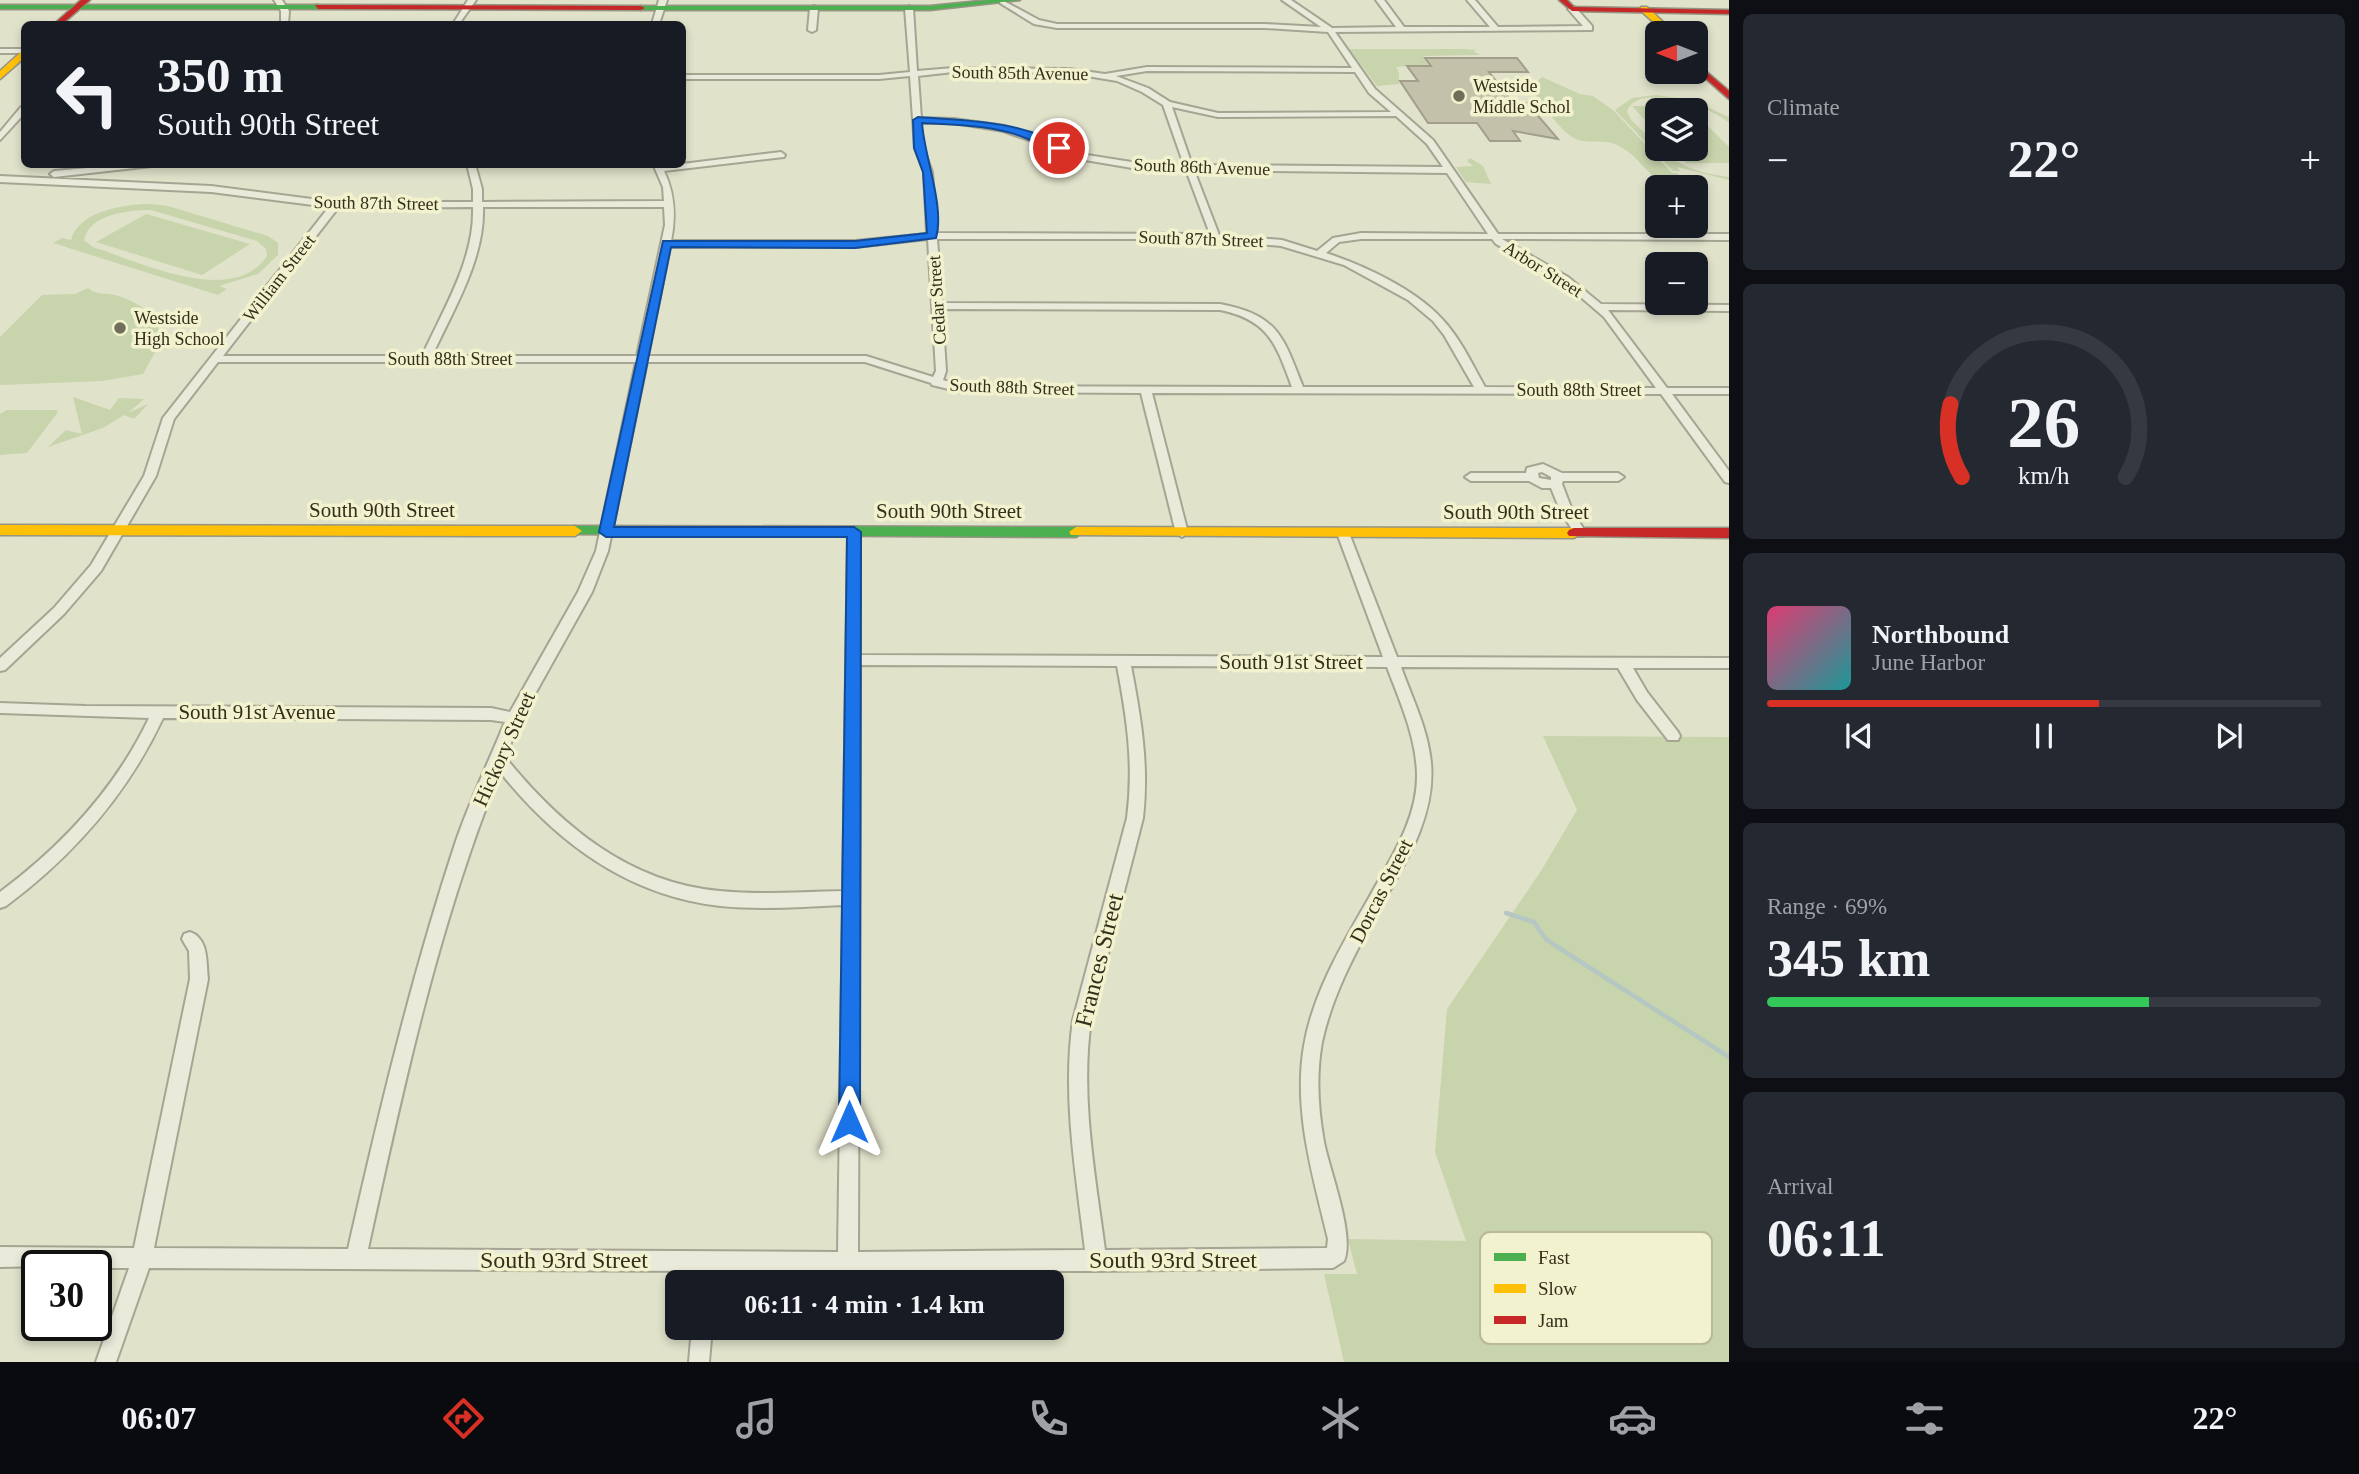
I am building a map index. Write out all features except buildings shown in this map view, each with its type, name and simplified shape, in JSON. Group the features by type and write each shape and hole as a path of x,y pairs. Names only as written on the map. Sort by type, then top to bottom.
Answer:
{"main road":[{"path":"0,7 82,4 661,4 909,8 1009,1"},
{"path":"62,21 82,4"},
{"path":"1567,4 1729,10"},
{"path":"1636,5 1729,10"},
{"path":"1636,5 1649,21"},
{"path":"1636,5 1656,21"},
{"path":"0,76 21,55"},
{"path":"1708,66 1729,84"},
{"path":"1708,77 1729,96"},
{"name":"South 90th Street","path":"0,530 1729,533"}],"street":[{"path":"1286,0 1329,30"},
{"path":"1380,0 1402,30"},
{"path":"1471,0 1497,30"},
{"path":"1009,1 1037,22 1057,26 1265,26 1329,30 1589,28 1567,4"},
{"path":"458,21 469,4"},
{"path":"656,21 661,4"},
{"path":"812,30 814,8"},
{"name":"Cedar Street","path":"909,8 919,148 928,172 933,236 941,371 936,383"},
{"name":"Arbor Street","path":"1329,30 1372,91 1430,142 1495,237 1504,246 1565,279 1600,307 1618,327 1729,479"},
{"path":"0,51 21,52"},
{"name":"South 85th Avenue","path":"686,77 879,78 953,70 1056,70 1107,76 1147,69 1356,69"},
{"path":"1107,76 1135,85 1167,104 1202,112 1236,116 1397,114"},
{"path":"1167,104 1215,236"},
{"path":"0,137 21,112"},
{"name":"South 86th Avenue","path":"918,120 972,122 1005,129 1071,152 1122,164 1189,169 1450,170"},
{"path":"686,164 781,155"},
{"path":"0,178 119,168"},
{"path":"145,186 162,168"},
{"path":"426,358 473,249 479,204 477,181 472,168"},
{"name":"Hickory Street","path":"356,1259 385,1128 451,880 513,718 585,592 598,562 667,244 670,204 658,168"},
{"name":"South 87th Street","path":"0,178 226,191 335,205 670,204"},
{"name":"William Street","path":"0,666 75,594 119,530 150,476 169,418 335,205"},
{"name":"South 87th Street","path":"667,244 855,244 933,236 1215,236 1269,241 1320,253 1373,275 1422,305 1449,334 1481,390"},
{"path":"1320,253 1332,242 1351,237 1729,237"},
{"path":"938,306 1220,307 1257,317 1271,326 1278,336 1298,390"},
{"path":"1600,307 1729,308"},
{"name":"South 88th Street","path":"216,359 866,359 961,389 1729,391"},
{"path":"1146,389 1182,533"},
{"path":"1471,477 1531,477 1531,471 1539,468 1551,471 1552,482 1580,533"},
{"path":"1552,482 1618,477"},
{"path":"848,1262 854,532"},
{"name":"Dorcas Street","path":"1337,1254 1338,1238 1314,1136 1310,1104 1310,1064 1319,1019 1328,994 1420,812 1423,793 1423,749 1343,533"},
{"name":"South 91st Street","path":"853,660 1729,663"},
{"name":"Frances Street","path":"1096,1261 1077,1075 1082,1020 1135,818 1140,785 1139,747 1123,662"},
{"path":"1622,662 1642,696 1673,736"},
{"name":"South 91st Avenue","path":"0,708 73,712 491,714 513,718"},
{"path":"0,901 45,866 93,819 124,779 159,712"},
{"path":"498,759 532,800 569,835 604,860 645,881 680,892 717,898 851,898"},
{"path":"106,1362 142,1258 199,979 199,956 190,939"},
{"name":"South 93rd Street","path":"0,1257 848,1262 1323,1260 1337,1254"},
{"path":"707,1270 708,1261"},
{"path":"699,1362 701,1340"}],"green space":[{"path":"1349,49 1465,49 1477,50 1473,51 1480,55 1423,56 1431,69 1423,69 1420,65 1396,67 1399,84 1377,86"},
{"path":"1542,77 1580,94 1593,96 1614,111 1645,144 1645,161 1661,161 1672,173 1679,175 1652,175 1617,145 1579,140 1569,135 1553,118 1531,86"},
{"path":"1655,95 1677,98 1645,98 1634,102 1627,111 1645,134 1645,142 1615,110 1632,98"},
{"path":"1632,106 1645,106 1645,120"},
{"path":"1708,107 1729,117 1729,123 1708,111"},
{"path":"1708,126 1729,147 1729,163 1684,161 1708,161"},
{"path":"1470,158 1483,166 1491,184 1466,182 1456,167 1473,166 1467,161"},
{"path":"1663,161 1676,161 1702,172 1729,177 1729,180 1677,167 1680,171 1673,171"},
{"path":"140,204 168,206 268,236 278,243 278,255 258,274 219,286 227,289 218,295 53,243 62,238 71,240 75,230 83,222 104,211","holes":["151,210 257,241 266,249 267,256 252,271 232,278 209,280 158,270 93,247 84,240 87,231 102,219 121,213"]},
{"path":"146,214 250,244 202,275 96,242"},
{"path":"88,288 97,293 123,298 146,311 157,324 160,341 170,347 154,354 143,374 103,381 0,385 0,337 42,295 75,294"},
{"path":"73,397 110,410 119,398 144,399 128,413 148,404 134,419 124,415 103,428 48,447 66,430 82,434"},
{"path":"7,410 58,412 27,453 0,455 0,414"},
{"path":"1543,736 1729,737 1729,1362 1344,1362 1324,1274 1357,1274 1348,1239 1466,1241 1435,1152 1447,1009 1541,871 1577,810"}],"waterway":[{"path":"1506,913 1534,922 1546,939 1556,946 1729,1057"}],"traffic: fast":[{"path":"641,8 930,8 1016,0"},
{"path":"0,7 318,7"},
{"path":"575,531 1076,532"}],"traffic: slow":[{"path":"1644,9 1658,21"},
{"path":"0,76 21,57"},
{"path":"0,530 575,531"},
{"path":"1076,532 1574,533"}],"traffic: jam":[{"path":"62,21 86,0"},
{"path":"1563,0 1572,9 1634,10"},
{"path":"318,7 641,8"},
{"path":"1634,10 1729,12"},
{"path":"1708,77 1729,96"},
{"path":"1574,533 1729,533"}],"place":[{"name":"Westside Middle Schol","path":"1459,96"},
{"name":"Westside High School","path":"120,328"}],"route":[{"path":"849,1122 854,532 606,532 667,244 861,244 933,236 928,172 919,148 918,120 987,125 1038,139 1059,148"}]}
